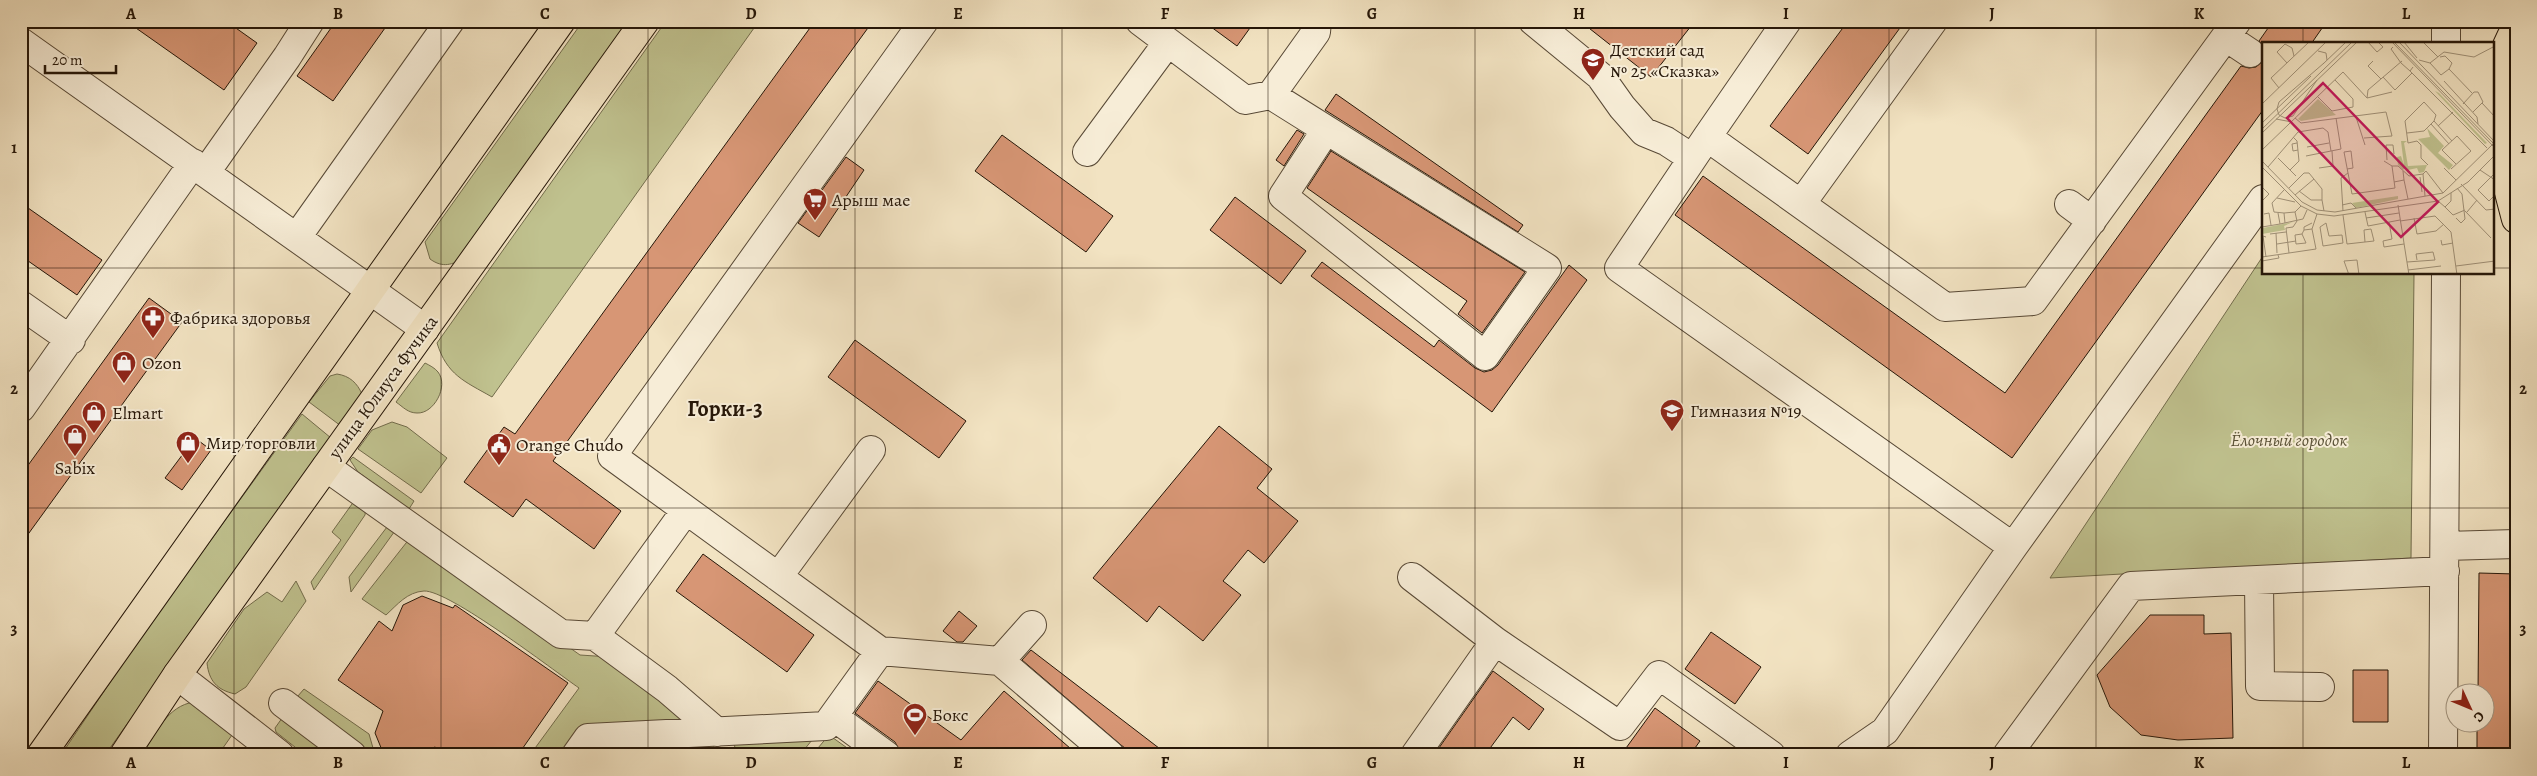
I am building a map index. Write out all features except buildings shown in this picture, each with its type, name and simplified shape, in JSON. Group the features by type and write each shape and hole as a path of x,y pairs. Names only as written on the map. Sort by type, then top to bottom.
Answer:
{"main road":[{"path":"41,755 561,21"},
{"name":"улица Юлиуса Фучика","path":"124,755 177,675 645,21"},
{"path":"2516,28 2499,63 2495,93 2496,136 2516,219"}],"street":[{"path":"297,238 450,21"},
{"path":"924,21 612,456 880,652 1000,661 1110,755"},
{"path":"1140,21 1245,100 1271,95 1547,268 1485,356 1283,196 1326,130"},
{"path":"1271,95 1316,32 1317,21"},
{"path":"1532,21 1600,76 1622,108 1644,132 1666,141 1699,147 1801,204 1945,307 2033,301 2232,29 2250,53"},
{"path":"1787,21 1699,147 1619,268 2014,547"},
{"path":"1801,204 1933,21"},
{"path":"2446,21 2446,42"},
{"path":"21,408 199,168 288,57 303,24"},
{"path":"21,42 425,329"},
{"path":"1087,152 1168,42"},
{"path":"1850,755 1885,731 2014,547 2262,201"},
{"path":"2069,204 2092,221"},
{"path":"2443,755 2446,275"},
{"path":"21,305 71,340"},
{"path":"778,577 871,450"},
{"path":"326,467 561,634 595,636 666,689 717,732"},
{"path":"595,636 686,510"},
{"path":"2007,755 2132,586 2259,580 2445,559 2516,544"},
{"path":"1412,577 1495,641 1620,726 1659,675 1771,755"},
{"path":"2259,580 2260,686 2320,687"},
{"path":"1000,661 1032,625"},
{"path":"1415,755 1495,641"},
{"path":"576,755 588,738 826,726 880,652"},
{"path":"177,675 280,755"},
{"path":"282,702 352,755"},
{"path":"834,717 886,755"}],"green space":[{"path":"583,21 632,21 462,259 446,265 434,262 430,259 425,242"},
{"path":"666,21 759,21 492,397 451,370 441,354 437,343"},
{"name":"Ёлочный городок","path":"2262,258 2262,275 2414,275 2411,558 2050,578"},
{"path":"425,363 438,372 442,384 441,391 429,409 414,413 396,402"},
{"path":"337,374 346,376 358,387 362,394 341,426 309,402 330,376"},
{"path":"302,414 331,438 105,755 61,755 138,641"},
{"path":"392,422 407,427 447,458 421,493 358,449 372,430"},
{"path":"353,457 414,501 409,509 358,472 350,460"},
{"path":"357,497 366,506 365,515 314,590 311,582 341,540 332,532"},
{"path":"387,527 397,528 351,592 349,577"},
{"path":"410,538 417,539 580,655 610,657 699,726 570,755 530,755 579,688 477,617 437,594 424,591 412,594 386,615 362,599"},
{"path":"296,581 306,601 246,687 235,694 223,690 212,680 207,663 244,609 267,592 282,602"},
{"path":"304,689 369,734 375,755 360,755 291,704"},
{"path":"194,702 232,735 218,755 142,755 157,730 169,715 176,709"},
{"path":"285,714 340,755 305,755 276,732 275,728"},
{"path":"816,735 800,755 738,755 731,737"},
{"path":"829,735 857,755 812,755"},
{"path":"711,741 718,755 642,755 636,750"}],"place":[{"name":"Детский сад № 25 «Сказка»","path":"1593,81"},
{"name":"Арыш мае","path":"815,221"},
{"name":"Фабрика здоровья","path":"153,339"},
{"name":"Ozon","path":"124,384"},
{"name":"Гимназия №19","path":"1672,432"},
{"name":"Elmart","path":"94,434"},
{"name":"Sabix","path":"75,457"},
{"name":"Мир торговли","path":"188,464"},
{"name":"Orange Chudo","path":"499,466"},
{"name":"Бокс","path":"915,736"}],"district":[{"name":"Горки-3","path":"725,408"}]}
